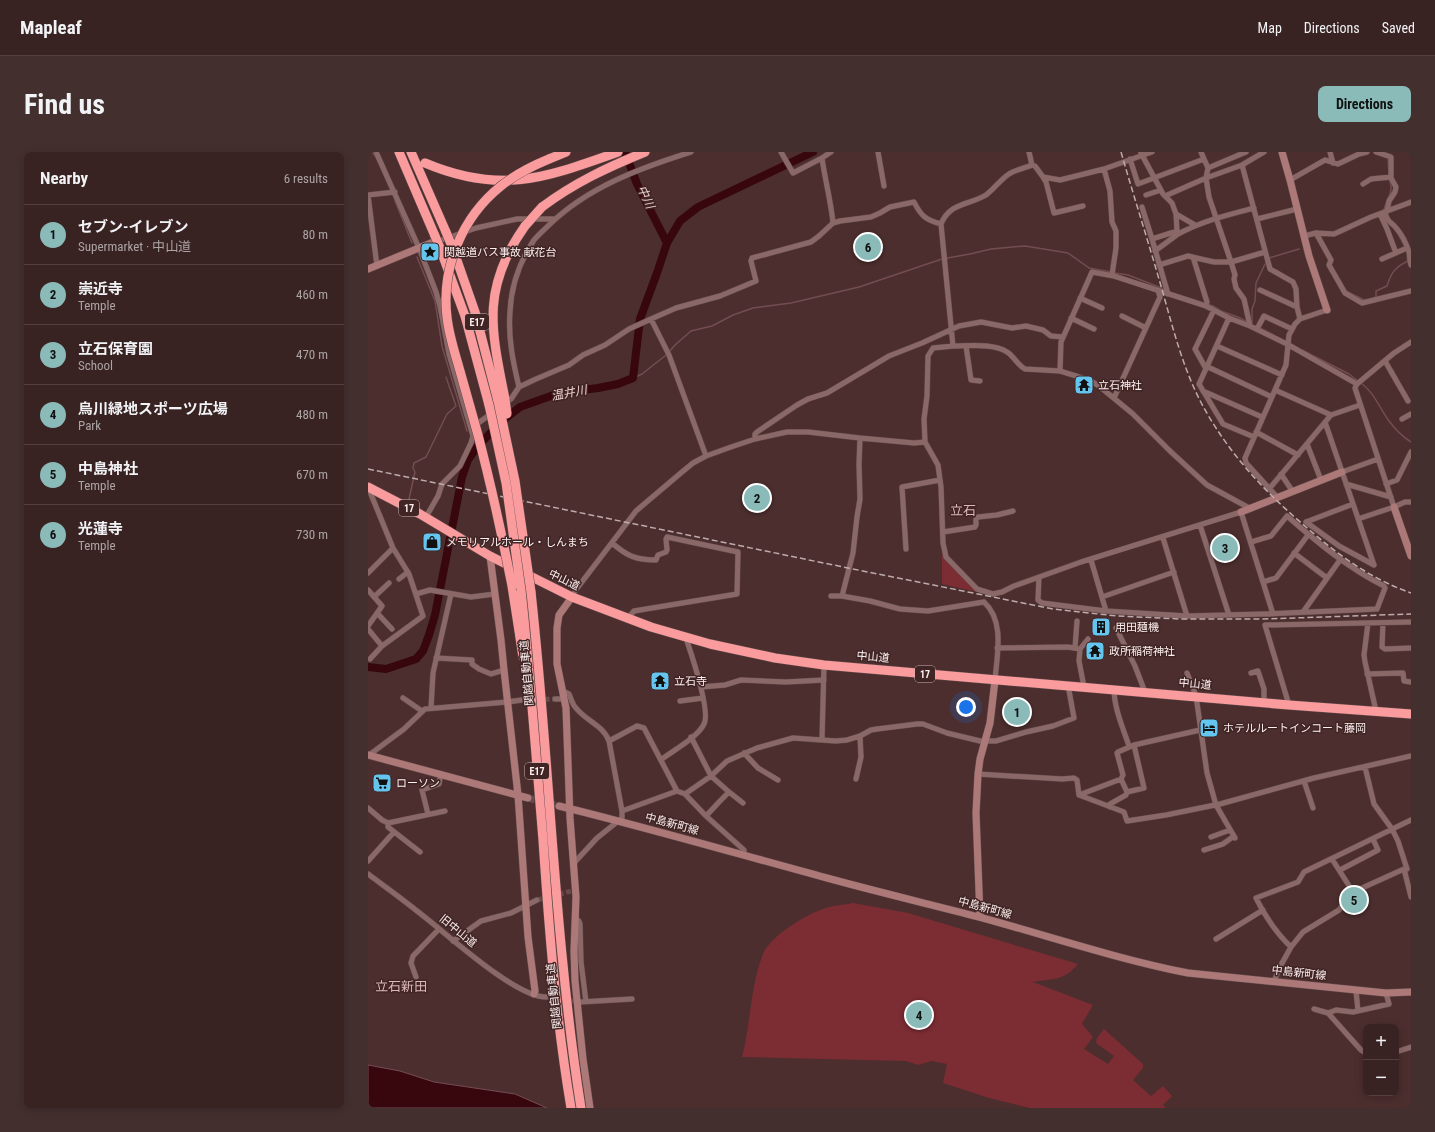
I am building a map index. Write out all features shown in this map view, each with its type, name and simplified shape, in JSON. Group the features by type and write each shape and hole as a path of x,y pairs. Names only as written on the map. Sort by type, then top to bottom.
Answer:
{"highway":[{"name":"E17","path":"399,152 433,239"},
{"name":"E17","path":"411,152 451,244 501,400"},
{"path":"552,953 542,876 525,674 512,586 491,486 449,331 446,303 448,276 455,250 474,214 482,203 502,185 524,171 566,152"},
{"path":"425,163 454,174 486,180 514,180 538,177 559,172 618,152"},
{"path":"501,400 493,330 493,300 496,284 507,254 525,226 542,207 578,183 611,166 644,152"},
{"name":"関越自動車道","path":"433,239 440,248 465,316 489,405 506,483 521,590 528,656 552,953 558,1015 571,1108"},
{"name":"関越自動車道","path":"501,400 520,494 541,690 555,880 568,1015 581,1108"},
{"name":"中山道","path":"368,487 448,530 490,556 572,597 627,619 686,638 755,654 824,665 1411,714"}],"street":[{"path":"376,152 395,192 436,292 449,354 473,436"},
{"path":"519,387 510,340 510,311 513,290 519,268 534,240 573,204 607,184 652,164 691,152"},
{"path":"781,152 793,173 831,152"},
{"path":"878,152 884,186"},
{"path":"1029,152 1032,165 1035,166 1046,182 1054,213 1083,206"},
{"path":"1043,177 1060,180 1104,169 1141,154 1152,152"},
{"path":"1201,152 1208,168 1206,178 1209,197 1217,217 1235,275 1234,279 1236,288 1244,299 1250,326"},
{"path":"1208,168 1246,152"},
{"path":"1278,498 1245,460 1262,417 1286,365 1287,344 1292,329 1300,319 1327,310 1309,256 1282,152"},
{"path":"1330,152 1334,163"},
{"path":"1290,180 1326,160 1338,164 1359,154 1367,152"},
{"path":"1376,152 1391,157 1391,177 1396,187 1395,192 1384,212 1387,229 1396,252"},
{"path":"1165,196 1206,178 1242,165 1261,153"},
{"path":"1141,154 1161,190 1172,203 1176,214 1178,232"},
{"path":"822,158 826,184 832,207 833,223"},
{"path":"1130,159 1138,184 1204,159"},
{"path":"954,346 951,330 941,224 944,217 954,209 967,202 984,196 1009,174 1032,165"},
{"path":"1242,165 1270,269 1293,282 1296,289 1297,307 1300,319"},
{"path":"1104,169 1110,191 1112,222 1116,231 1116,248 1112,275"},
{"path":"1363,184 1371,179 1391,177"},
{"path":"1146,195 1161,190"},
{"path":"377,266 368,195 395,192"},
{"path":"426,518 438,496 442,484 460,466 478,424 511,399 519,387 569,365 583,355 605,345 629,329 651,318 676,308 720,296 756,281 751,261 752,258 811,242 833,223 871,217 890,207 914,202 918,211 923,217 941,224"},
{"path":"1304,236 1316,233 1334,234 1411,202"},
{"path":"1142,207 1168,294"},
{"path":"1152,239 1178,232 1217,217 1254,208"},
{"path":"1257,219 1297,209"},
{"path":"1384,212 1389,223 1398,230 1409,253 1409,261 1411,265"},
{"path":"1176,214 1195,225"},
{"path":"368,270 419,248 433,239 517,219 556,219"},
{"path":"1155,251 1178,232"},
{"path":"1316,233 1331,260 1330,265 1345,293 1362,303 1411,291"},
{"path":"1382,259 1407,248"},
{"path":"1159,265 1188,256 1214,262 1231,262 1265,252"},
{"path":"1193,257 1207,302 1206,306"},
{"path":"1060,371 1061,342 1092,272 1112,275 1206,306 1287,344 1357,384"},
{"path":"1114,398 1160,297 1158,290"},
{"path":"1260,290 1297,307"},
{"path":"1080,298 1102,308"},
{"path":"1214,310 1195,349 1205,367 1208,367 1272,397"},
{"path":"1122,316 1146,328"},
{"path":"1257,330 1264,316 1292,329"},
{"path":"651,318 669,355 706,456"},
{"path":"1072,318 1094,329"},
{"path":"1229,318 1199,384 1223,424 1255,435 1298,455"},
{"path":"755,439 755,434 757,432 808,399 827,392 889,356 922,343 958,326 981,322 1012,328 1026,326 1043,330 1051,336 1063,337"},
{"path":"1411,342 1385,361 1357,384 1355,388 1386,484 1409,544 1411,556"},
{"path":"1251,509 1207,485 1114,398 1089,380 1060,371 1025,369 1021,367 1012,355 998,348 966,346 933,348 928,356 927,396 924,419 925,442 938,465 943,543 946,557 977,589 993,594 1002,592 1039,577 1251,509 1321,480 1378,459"},
{"path":"966,346 971,380 980,381"},
{"path":"1217,346 1282,375"},
{"path":"1385,361 1408,401"},
{"path":"1203,390 1262,417"},
{"path":"1275,390 1331,415"},
{"path":"1269,488 1331,415 1360,405"},
{"path":"1402,419 1411,414"},
{"path":"1324,422 1342,472 1374,565 1339,546 1306,522 1353,504"},
{"path":"590,1108 578,1014 574,951 576,897 564,699 558,667 557,628 560,615 575,591 636,511 692,463 706,456 731,446 787,432 801,432 914,443 925,442"},
{"path":"842,596 854,553 855,531 860,499 860,438"},
{"path":"1307,444 1321,480"},
{"path":"1386,484 1397,480 1411,452"},
{"path":"1281,474 1293,492"},
{"path":"906,549 902,487 940,480"},
{"path":"1346,484 1391,497"},
{"path":"368,487 393,548 408,572 423,616 382,646 370,659"},
{"path":"1358,519 1394,507 1398,504 1411,502"},
{"path":"943,532 975,526 976,519 978,518 1013,511"},
{"path":"1241,512 1273,614"},
{"path":"1039,577 1038,600 1042,603 1106,611 1187,616 1377,609 1385,588 1384,586 1340,560 1287,516 1270,536 1251,542"},
{"path":"1200,525 1229,615"},
{"path":"1263,582 1276,578 1308,534"},
{"path":"612,544 626,555 642,560 656,560 658,554 666,552 667,537 738,552 737,594 634,611 627,619"},
{"path":"1163,538 1187,616"},
{"path":"368,573 393,548"},
{"path":"1294,553 1327,578"},
{"path":"490,556 518,795 526,905 535,991 540,996"},
{"path":"1091,560 1106,611"},
{"path":"1303,612 1340,560"},
{"path":"400,579 408,572"},
{"path":"1102,597 1174,572"},
{"path":"374,597 389,583"},
{"path":"368,590 382,606 368,626"},
{"path":"416,594 426,590 471,597 495,594"},
{"path":"984,602 987,592"},
{"path":"431,708 433,673 450,594"},
{"path":"832,596 842,596 900,609 928,611 984,602"},
{"path":"980,917 976,821 978,774 980,759 990,723 995,680 998,628 997,622 988,605 984,602"},
{"path":"377,613 392,629"},
{"path":"1077,621 1077,649 1084,687"},
{"path":"1383,623 1382,647 1385,649 1411,648"},
{"path":"1289,705 1264,625 1411,623"},
{"path":"1368,624 1364,656 1376,711"},
{"path":"1116,628 1135,666 1145,692"},
{"path":"368,629 382,646"},
{"path":"662,759 691,737 704,725 706,719 701,687 686,638"},
{"path":"1077,649 1088,639"},
{"path":"997,648 1068,646 1077,649"},
{"path":"436,658 472,660 472,664 491,674 504,670"},
{"path":"822,739 824,665"},
{"path":"1251,673 1258,671 1264,689 1264,702"},
{"path":"1187,673 1196,696 1207,773 1216,805 1235,837 1223,844 1204,850"},
{"path":"1367,674 1403,673 1404,681 1411,682"},
{"path":"701,687 725,685 741,680 786,682 824,680"},
{"path":"685,794 711,776 727,761 744,753 789,738 842,741 860,736 871,730 923,724 947,733 985,741 996,741 1052,726 1074,718 1068,686"},
{"path":"1110,807 1110,804 1126,795 1127,792 1144,788 1132,745 1121,723 1114,695 1114,689"},
{"path":"563,691 569,694 576,708 583,715 603,729 609,741 622,811 622,818 597,838 574,864"},
{"path":"403,698 422,711"},
{"path":"680,701 703,698"},
{"path":"555,699 564,699"},
{"path":"369,755 404,728 425,709 522,700"},
{"path":"609,741 637,726 644,728 678,791 685,794 706,816 744,850 744,855"},
{"path":"1127,792 1122,779 1123,774 1117,753 1132,745 1200,730"},
{"path":"856,779 861,757 860,736"},
{"path":"691,737 711,776 743,803"},
{"path":"744,753 758,768 778,780"},
{"path":"369,755 528,798"},
{"path":"1079,795 1124,812 1127,821 1216,805 1304,781 1411,756"},
{"path":"1365,767 1374,804 1392,829 1398,841 1407,868 1411,897"},
{"path":"428,814 422,790 439,784 441,774"},
{"path":"978,774 1062,779 1074,778 1077,780 1079,795"},
{"path":"1079,795 1122,779"},
{"path":"1304,781 1313,808"},
{"path":"622,811 678,791"},
{"path":"706,816 729,792"},
{"name":"中島新町線","path":"559,806 891,896 980,917 1073,944 1188,973 1386,994 1411,992"},
{"path":"368,808 388,823 445,811"},
{"path":"1291,947 1282,939 1256,898 1298,882 1304,872 1411,820"},
{"path":"388,823 388,826 394,832 420,852"},
{"path":"1210,837 1230,830"},
{"path":"368,861 394,832"},
{"path":"1340,870 1378,850 1373,839"},
{"path":"1332,859 1353,892"},
{"path":"1274,981 1291,947 1303,932 1339,910 1351,893 1407,868"},
{"name":"旧中山道","path":"368,874 418,911 465,951 514,985 540,996"},
{"path":"453,941 481,922 511,913 537,900"},
{"path":"1216,939 1263,910"},
{"path":"576,919 580,924 581,962 586,1002"},
{"path":"416,977 411,959 439,929"},
{"path":"1356,991 1358,1011"},
{"path":"1328,1014 1336,1010 1353,1012 1389,1004 1386,994"},
{"path":"580,1002 632,999"},
{"path":"1314,1009 1328,1014 1363,1051"},
{"path":"1399,1051 1411,1047"}],"shaded area":[{"path":"942,549 977,591 977,592 942,584"},
{"path":"853,903 908,913 1078,964 1073,970 1062,977 1033,982 1093,1005 1082,1024 1093,1037 1084,1049 1108,1064 1114,1056 1096,1043 1097,1038 1104,1029 1143,1064 1143,1068 1133,1080 1151,1096 1163,1086 1172,1096 1163,1105 1166,1108 1030,1108 989,1098 943,1083 947,1064 931,1061 918,1065 906,1061 742,1057 753,992 763,954 767,947 781,933 800,920 829,907"},
{"path":"368,1065 400,1071 434,1082 515,1094 547,1108 368,1108"}],"waterway":[{"path":"372,152 376,157"},
{"name":"中川","path":"625,152 637,184 667,243"},
{"name":"温井川","path":"368,667 386,669 416,659 423,651 435,615 462,477 468,460 477,447 502,421 520,407 559,393 618,384 633,378 640,319 667,243 680,221 698,207 813,152"},
{"path":"1388,158 1389,176"},
{"path":"1384,210 1391,189 1390,182"},
{"path":"395,201 412,243"},
{"path":"1398,234 1403,243"},
{"path":"669,352 691,331 712,326 733,315 753,308 791,303 859,287 942,259 991,249 1025,246 1068,253 1089,268 1111,272"},
{"path":"1269,258 1299,249"},
{"path":"417,257 435,301 442,346 467,431"},
{"path":"1373,298 1376,297 1376,291 1387,286 1390,276 1395,270 1408,260"},
{"path":"1252,324 1252,309 1255,301 1256,283 1265,264"},
{"path":"1115,273 1128,275 1164,289"},
{"path":"1346,291 1366,301"},
{"path":"1207,304 1247,322"},
{"path":"1260,328 1274,335"},
{"path":"1302,350 1349,374 1358,381"},
{"path":"633,378 642,374 666,355"},
{"path":"409,499 415,472 413,468 414,463 426,457 447,414 456,406 446,377"},
{"path":"1361,383 1370,391 1394,427 1411,442"},
{"name":"温井川","path":"472,448 473,452"}],"tunnel":[{"path":"522,700 555,699"},
{"path":"528,798 559,806"},
{"path":"537,900 575,890"},
{"path":"546,997 579,1002"}],"railway":[{"path":"1121,152 1184,364 1204,408 1225,442 1263,487 1318,537 1356,565 1382,581 1411,593"},
{"path":"368,469 1053,609 1117,616 1181,619 1264,619 1411,614"}],"place":[{"name":"光蓮寺","path":"868,247"},
{"name":"関越道バス事故 献花台","path":"430,252"},
{"name":"立石神社","path":"1084,385"},
{"name":"崇近寺","path":"757,498"},
{"name":"メモリアルホール・しんまち","path":"432,542"},
{"name":"立石保育園","path":"1225,548"},
{"name":"用田麺機","path":"1101,627"},
{"name":"政所稲荷神社","path":"1095,651"},
{"name":"立石寺","path":"660,681"},
{"name":"セブン-イレブン","path":"1017,712"},
{"name":"ホテルルートインコート藤岡","path":"1209,728"},
{"name":"ローソン","path":"382,783"},
{"name":"中島神社","path":"1354,900"},
{"name":"烏川緑地スポーツ広場","path":"919,1015"}],"district":[{"name":"立石","path":"963,510"},
{"name":"立石新田","path":"401,986"}]}
